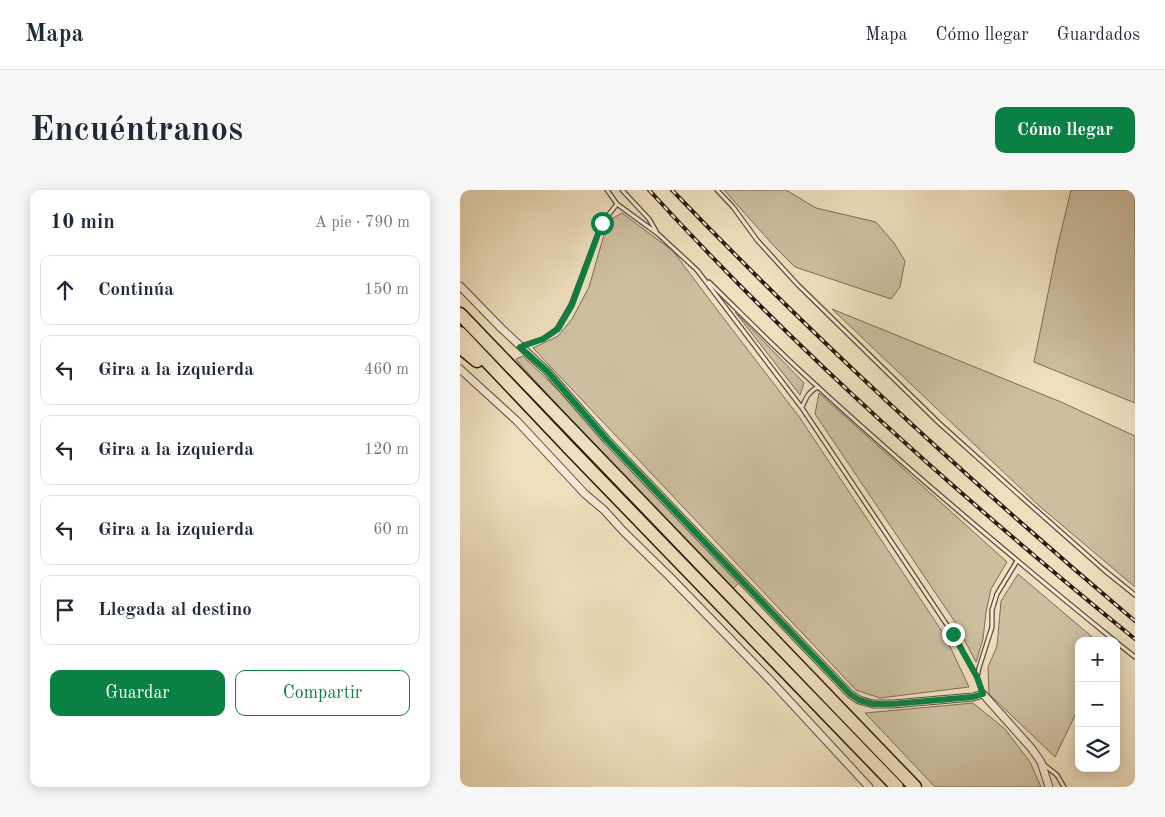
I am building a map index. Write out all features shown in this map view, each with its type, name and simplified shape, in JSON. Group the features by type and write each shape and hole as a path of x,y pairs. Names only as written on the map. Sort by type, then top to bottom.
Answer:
{"highway":[{"path":"460,314 915,787"},
{"path":"460,333 897,787"},
{"path":"460,347 490,372 505,380"}],"street":[{"path":"460,286 520,347 547,371 607,440 850,694 859,700 873,704 973,697 983,694 1032,749 1040,762 1049,787"},
{"path":"460,369 517,421 585,494 604,510 669,576 772,682 869,787"}],"lane":[{"path":"607,190 617,204 658,234 818,387 932,489 1111,637"},
{"path":"622,190 649,219 658,234"},
{"path":"717,190 733,207 757,240 797,284 939,423 1026,502 1135,595"},
{"path":"520,347 543,339 558,329 572,305 602,223 617,204"},
{"path":"699,272 802,408 953,634 977,677 983,694"},
{"path":"802,408 806,397 813,389 818,387"},
{"path":"977,677 992,627 992,610 997,594 1017,561"},
{"path":"1120,644 1135,657"},
{"path":"1040,762 1057,775 1064,787"}],"shaded area":[{"path":"724,190 786,190 816,208 876,222 894,243 905,261 900,287 891,299 795,267"},
{"path":"1071,190 1135,190 1135,403 1034,362"},
{"path":"622,213 673,251 800,418 945,636 969,687 880,698 856,690 533,348 558,336 572,319 589,287 608,221"},
{"path":"832,309 1061,402 1135,436 1135,587 1037,504"},
{"path":"735,312 804,383 800,395"},
{"path":"523,356 562,394 739,583 733,589 592,443 518,362 516,359"},
{"path":"819,393 1007,562 991,589 983,639 976,662 955,622 815,414"},
{"path":"1018,574 1092,637 1075,637 1075,715 1055,757 989,694 988,667 997,646 1001,601"},
{"path":"973,703 1005,729 1030,762 1041,787 935,787 865,713"}],"railway":[{"path":"649,190 764,309 884,424 1008,533 1135,639"},
{"path":"672,190 727,247 898,412 1015,518 1135,621"}],"route":[{"path":"602,223 572,305 558,329 543,339 520,347 547,371 607,440 850,694 859,700 873,704 892,704 973,697 983,694 977,677 953,634"}]}
